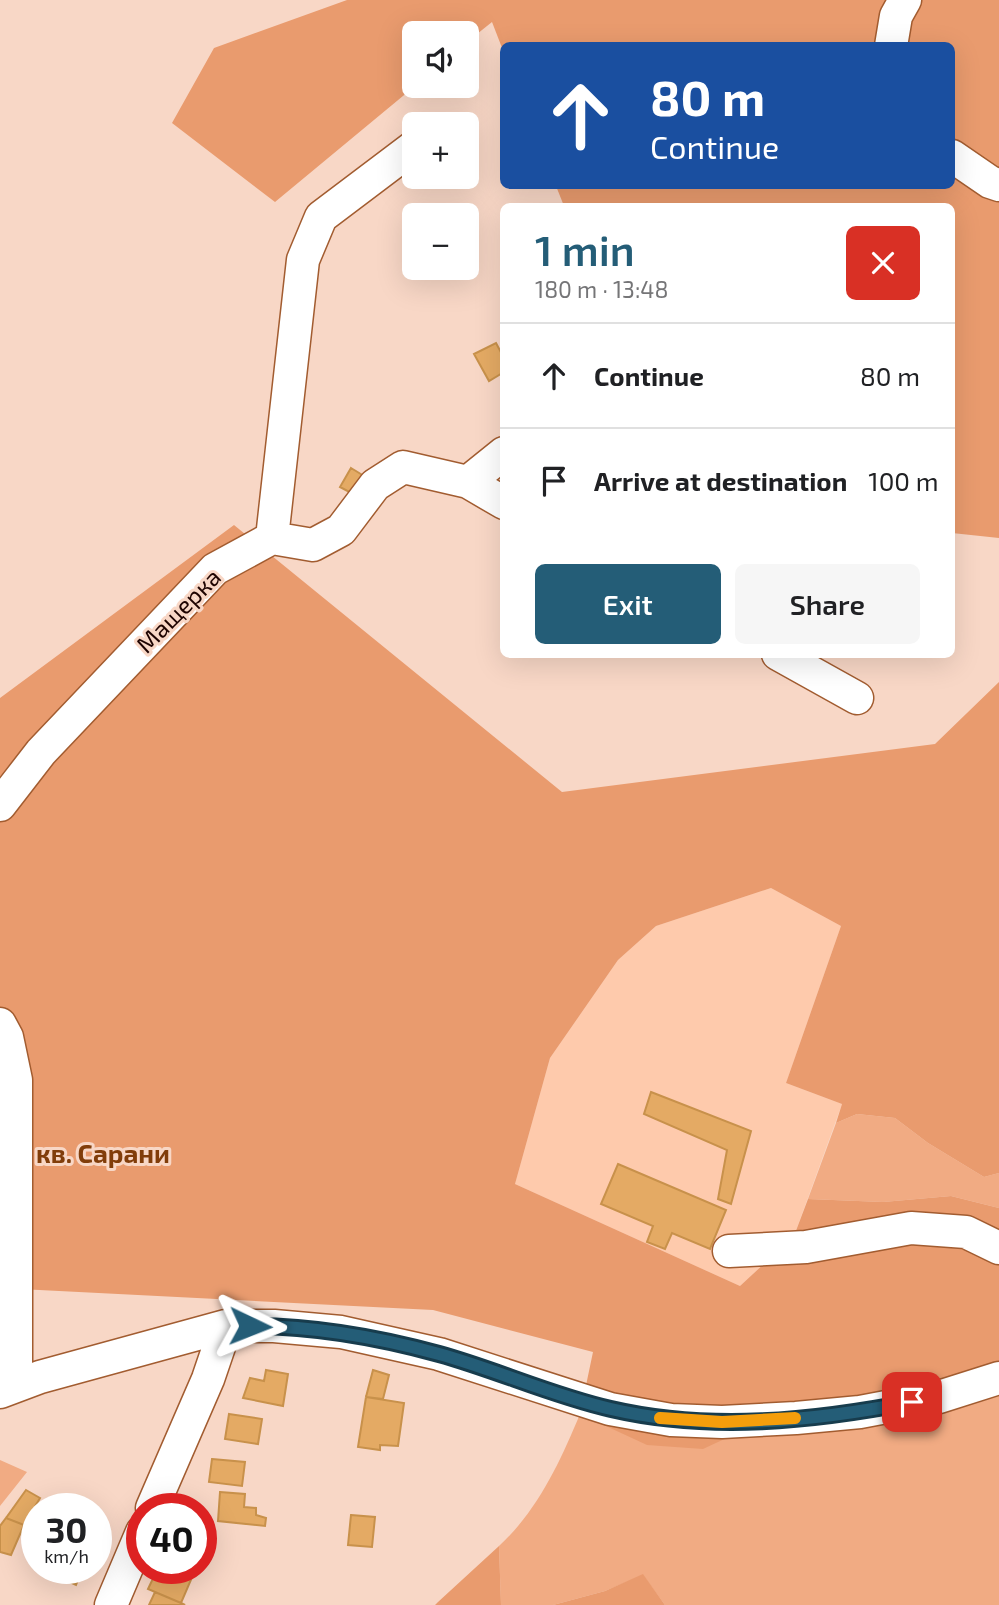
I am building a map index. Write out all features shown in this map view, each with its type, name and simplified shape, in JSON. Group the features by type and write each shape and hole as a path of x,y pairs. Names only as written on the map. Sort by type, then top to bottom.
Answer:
{"street":[{"path":"892,42 896,16 905,0"},
{"path":"402,156 321,217 303,260 272,538 313,545 341,530 375,485 403,467 468,482 500,501"},
{"path":"955,158 990,182 999,185"},
{"path":"468,482 500,456"},
{"name":"Мащерка","path":"0,805 40,752 215,569 272,538"},
{"path":"785,658 857,698"},
{"path":"0,1024 7,1037 16,1080 8,1388 226,1326 274,1326 341,1332 439,1354 610,1409 671,1420 722,1422 860,1412 939,1396 999,1378"},
{"path":"729,1251 806,1247 911,1228 966,1232 999,1248"},
{"path":"159,1493 208,1379 226,1326"},
{"path":"111,1605 126,1570"}],"shaded area":[{"path":"347,0 999,0 999,538 955,533 955,203 563,203 557,189 955,189 955,42 500,43 492,22 479,32 479,21 402,21 402,97 275,202 172,123 214,48"},
{"path":"234,525 562,792 935,744 999,682 999,1173 984,1177 928,1143 895,1118 857,1114 836,1123 842,1104 786,1083 841,926 771,888 656,926 618,960 550,1058 515,1184 740,1286 794,1236 808,1199 883,1202 951,1196 999,1208 999,1396 968,1406 883,1419 746,1429 703,1449 647,1445 580,1414 593,1352 433,1310 0,1288 0,698"},
{"path":"771,888 841,926 786,1083 842,1104 794,1236 740,1286 515,1184 550,1058 618,960 656,926"},
{"path":"857,1114 895,1118 928,1143 984,1177 999,1173 999,1208 951,1196 883,1202 808,1199 836,1123"},
{"path":"999,1396 999,1605 665,1605 643,1575 605,1591 553,1605 501,1605 499,1546 525,1517 547,1484 580,1414 746,1429 968,1406"},
{"path":"0,1460 27,1472 0,1506"},
{"path":"499,1546 501,1605 435,1605 438,1602"},
{"path":"643,1574 665,1605 553,1605 605,1591"}],"building":[{"path":"496,343 500,350 500,374 489,381 474,354"},
{"path":"351,468 364,476 353,494 340,487"},
{"path":"651,1092 751,1131 731,1204 718,1199 727,1150 644,1114"},
{"path":"618,1164 726,1210 710,1249 672,1233 665,1249 647,1242 653,1226 601,1204"},
{"path":"266,1370 288,1374 283,1406 243,1398 250,1378 264,1381"},
{"path":"373,1370 389,1375 383,1399 366,1397"},
{"path":"366,1397 404,1403 398,1446 380,1445 380,1450 358,1447"},
{"path":"229,1414 262,1419 258,1444 225,1439"},
{"path":"212,1459 245,1462 242,1486 209,1482"},
{"path":"220,1492 245,1494 244,1507 256,1508 256,1515 266,1518 265,1526 218,1521"},
{"path":"21,1497 21,1524 6,1518"},
{"path":"351,1515 375,1517 372,1547 348,1545"},
{"path":"6,1518 21,1524 21,1532 11,1555 0,1552 0,1526"},
{"path":"150,1584 189,1584 181,1603 148,1589"},
{"path":"155,1592 181,1603 185,1605 149,1605"}],"slow traffic":[{"path":"660,1418 722,1422 795,1418"}],"district":[{"name":"кв. Сарани","path":"103,1152"}],"route":[{"path":"250,1326 341,1332 439,1354 610,1409 671,1420 722,1422 796,1418 860,1412 912,1402"}]}
